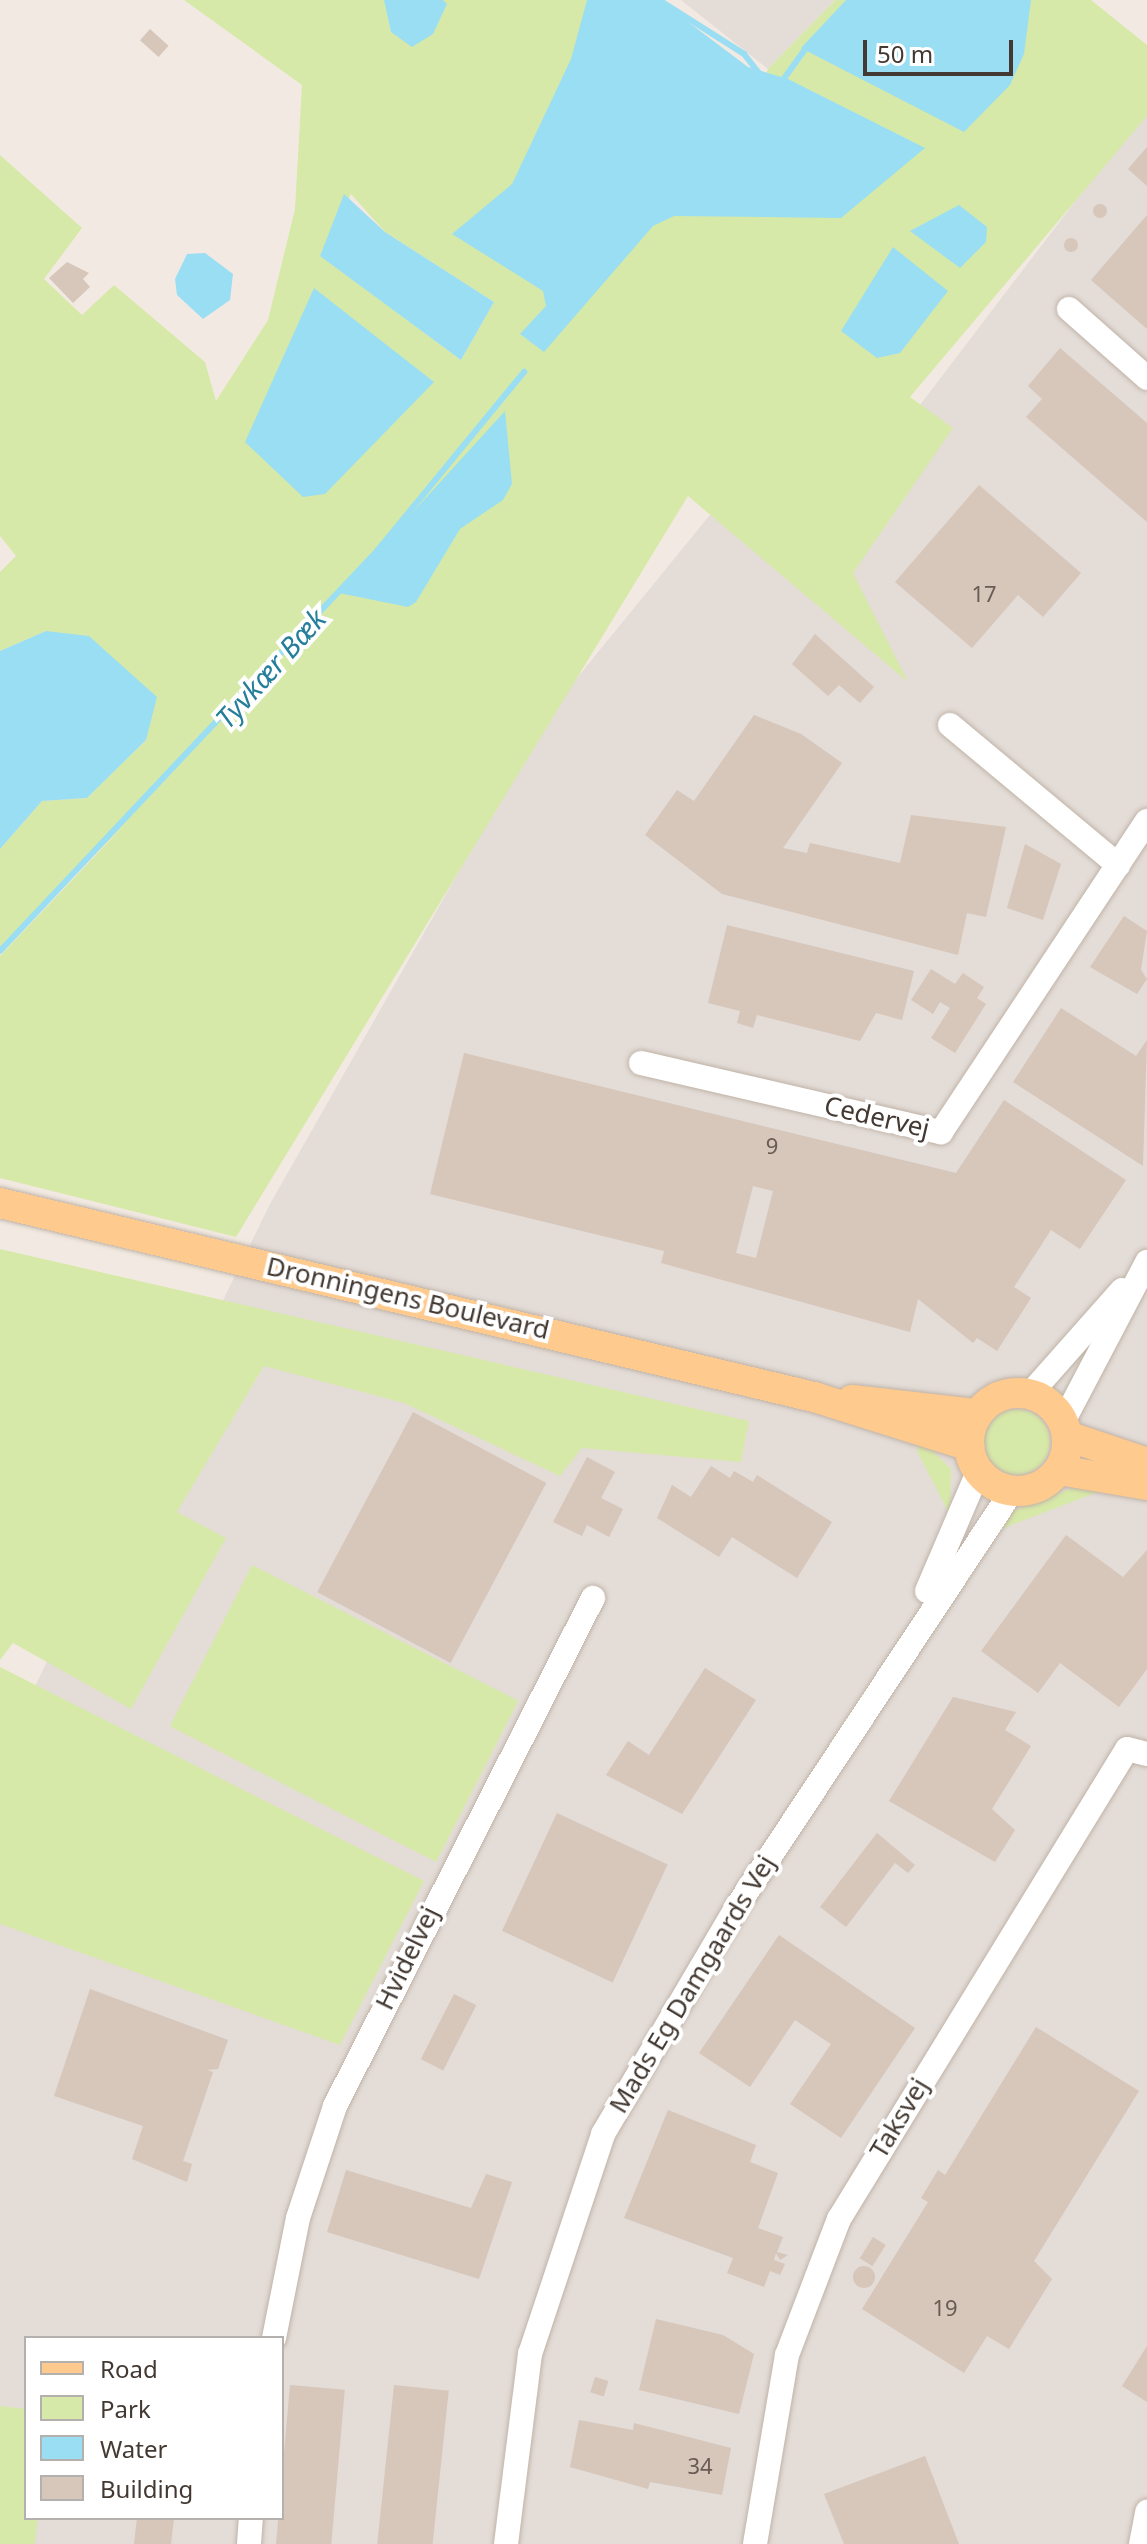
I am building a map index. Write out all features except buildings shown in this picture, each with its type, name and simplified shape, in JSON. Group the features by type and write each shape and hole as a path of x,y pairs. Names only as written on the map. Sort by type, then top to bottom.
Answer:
{"main road":[{"name":"Dronningens Boulevard","path":"0,1203 814,1397 977,1414"},
{"path":"1147,1463 1065,1429 1030,1394 1010,1393 977,1414 973,1459 1012,1491 1030,1490 1059,1470 1147,1485"},
{"name":"Dronningens Boulevard","path":"814,1397 973,1459"},
{"path":"1059,1470 1065,1429"}],"street":[{"path":"1069,309 1147,378"},
{"path":"950,725 1118,865"},
{"name":"Cedervej","path":"641,1063 941,1132 1147,821"},
{"path":"1030,1394 1147,1261"},
{"path":"1065,1429 1147,1261"},
{"name":"Mads Eg Damgaards Vej","path":"908,1639 973,1459"},
{"name":"Mads Eg Damgaards Vej","path":"506,2544 530,2354 603,2134 637,2067 908,1639 1012,1491"},
{"name":"Hvidelvej","path":"274,2336 298,2218 335,2106 593,1598"},
{"name":"Taksvej","path":"755,2544 787,2355 839,2219 1127,1749 1147,1754"},
{"path":"1141,2544 1147,2512"},
{"path":"249,2544 251,2520"}],"shaded area":[{"path":"681,0 835,0 768,69"},
{"path":"1147,107 1147,2544 0,2544 0,1758 270,1204 550,711 829,369 904,426"}],"green space":[{"path":"184,0 385,0 391,32 443,0 644,0 761,87 768,69 835,0 1091,0 1147,45 1147,116 910,397 953,428 853,573 908,682 688,496 236,1237 0,1178 0,956 130,819 0,951 0,849 42,801 87,798 146,740 46,631 0,651 0,572 16,556 0,536 0,155 82,228 44,279 82,315 114,285 205,362 216,401 268,320 295,209 302,85","holes":["351,194 385,232 494,302 461,360 321,256"]},
{"path":"0,1249 749,1421 741,1462 582,1448 560,1476 404,1403 264,1366 177,1512 226,1538 131,1709 13,1643 0,1660"},
{"path":"1010,1409 1024,1409 1036,1414 1045,1423 1050,1442 1048,1455 1041,1466 1024,1475 1010,1475 998,1470 989,1461 984,1449 984,1435 989,1423 998,1414"},
{"path":"921,1440 951,1469 950,1515 917,1451"},
{"path":"1080,1485 1103,1490 1001,1529 1011,1512"},
{"path":"252,1565 518,1701 436,1862 170,1726"},
{"path":"0,1667 424,1881 340,2045 0,1924"},
{"path":"0,2406 24,2409 24,2520 38,2520 35,2544 0,2544"}],"water":[{"path":"384,0 443,0 447,4 433,34 412,47 391,32"},
{"path":"587,0 659,0 748,67 788,79 925,148 841,218 674,216 653,226 544,352 520,334 546,306 543,291 452,234 512,184 571,59"},
{"path":"846,0 1031,0 1024,54 1010,85 964,132 801,48"},
{"path":"344,194 385,232 494,302 461,360 320,256"},
{"path":"959,205 987,227 986,242 960,268 910,231"},
{"path":"893,247 948,291 900,353 877,358 841,331"},
{"path":"205,253 233,274 230,300 203,319 177,295 175,279 187,254"},
{"path":"314,288 434,382 325,494 303,497 245,442"},
{"path":"505,411 512,484 503,500 460,529 416,602 408,607 339,593"},
{"path":"46,631 89,636 157,697 146,740 87,798 42,801 0,849 0,651"}],"waterway":[{"path":"659,0 744,54 761,76"},
{"name":"Tyvkær Bæk","path":"780,84 809,44"},
{"name":"Tyvkær Bæk","path":"0,951 377,551 524,372"}]}
